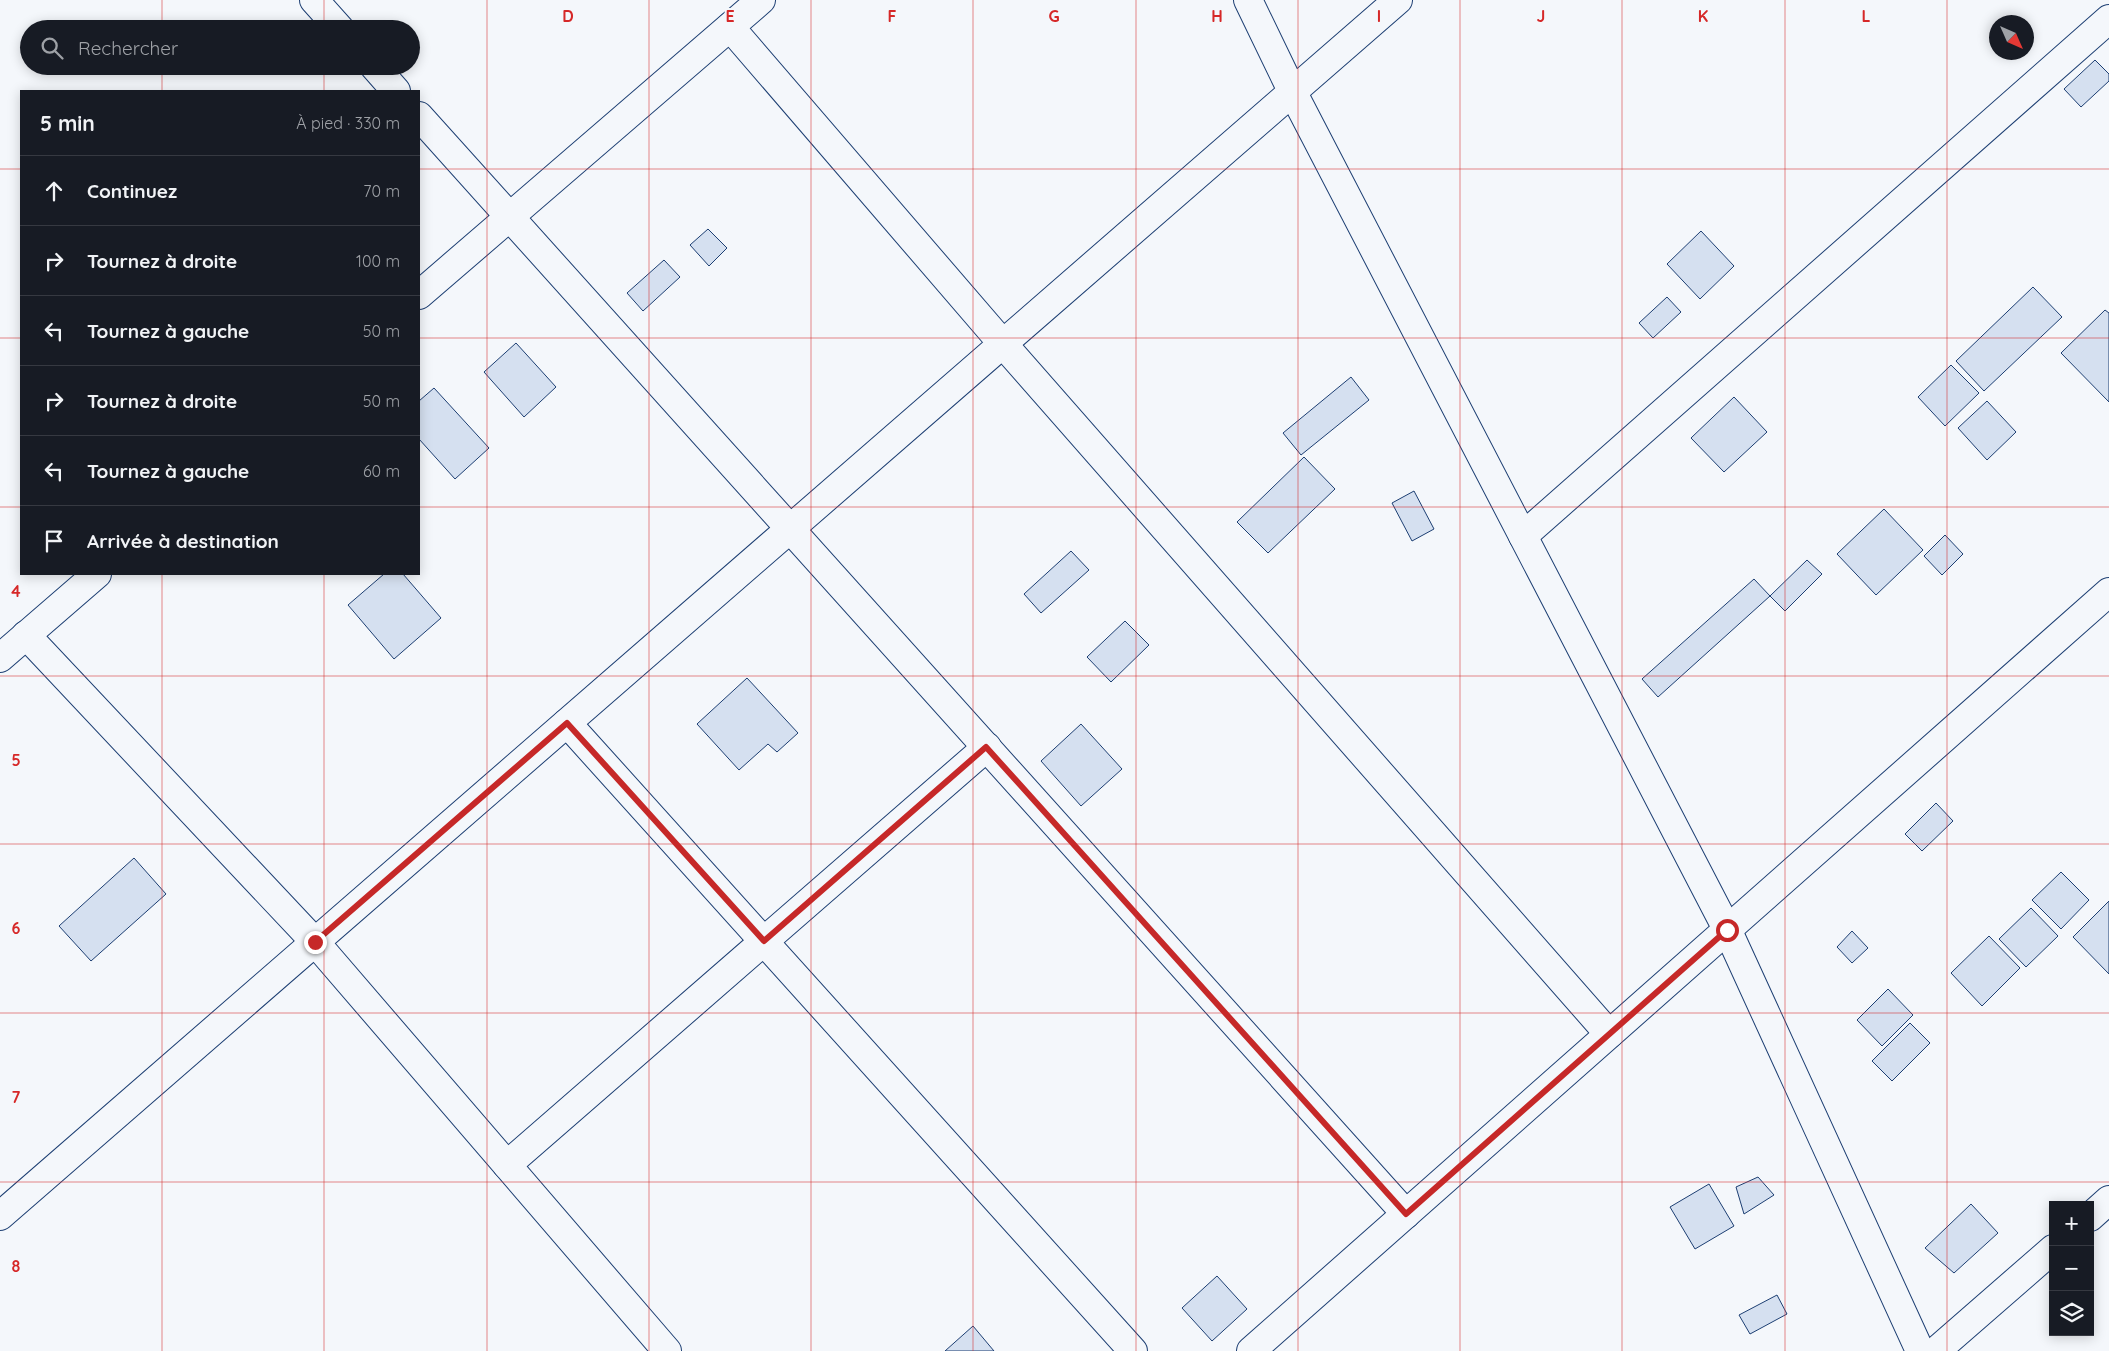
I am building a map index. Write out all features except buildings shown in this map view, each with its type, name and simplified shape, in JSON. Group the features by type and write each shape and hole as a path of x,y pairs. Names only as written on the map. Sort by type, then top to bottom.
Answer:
{"street":[{"path":"314,0 332,20"},
{"path":"420,295 761,0"},
{"path":"1248,0 1292,92 1727,930 1920,1351"},
{"path":"0,1216 1398,0"},
{"path":"1523,536 2109,19"},
{"path":"730,26 1003,344 1609,1034"},
{"path":"382,75 395,90"},
{"path":"420,117 1406,1214"},
{"path":"0,658 96,575"},
{"path":"1251,1351 2109,592"},
{"path":"26,635 315,942 668,1351"},
{"path":"567,723 1133,1351"},
{"path":"507,1165 986,747"},
{"path":"2094,1213 2109,1200"},
{"path":"1936,1351 2049,1252"}],"route":[{"path":"315,942 567,723 764,941 986,747 1406,1214 1727,930"}]}
